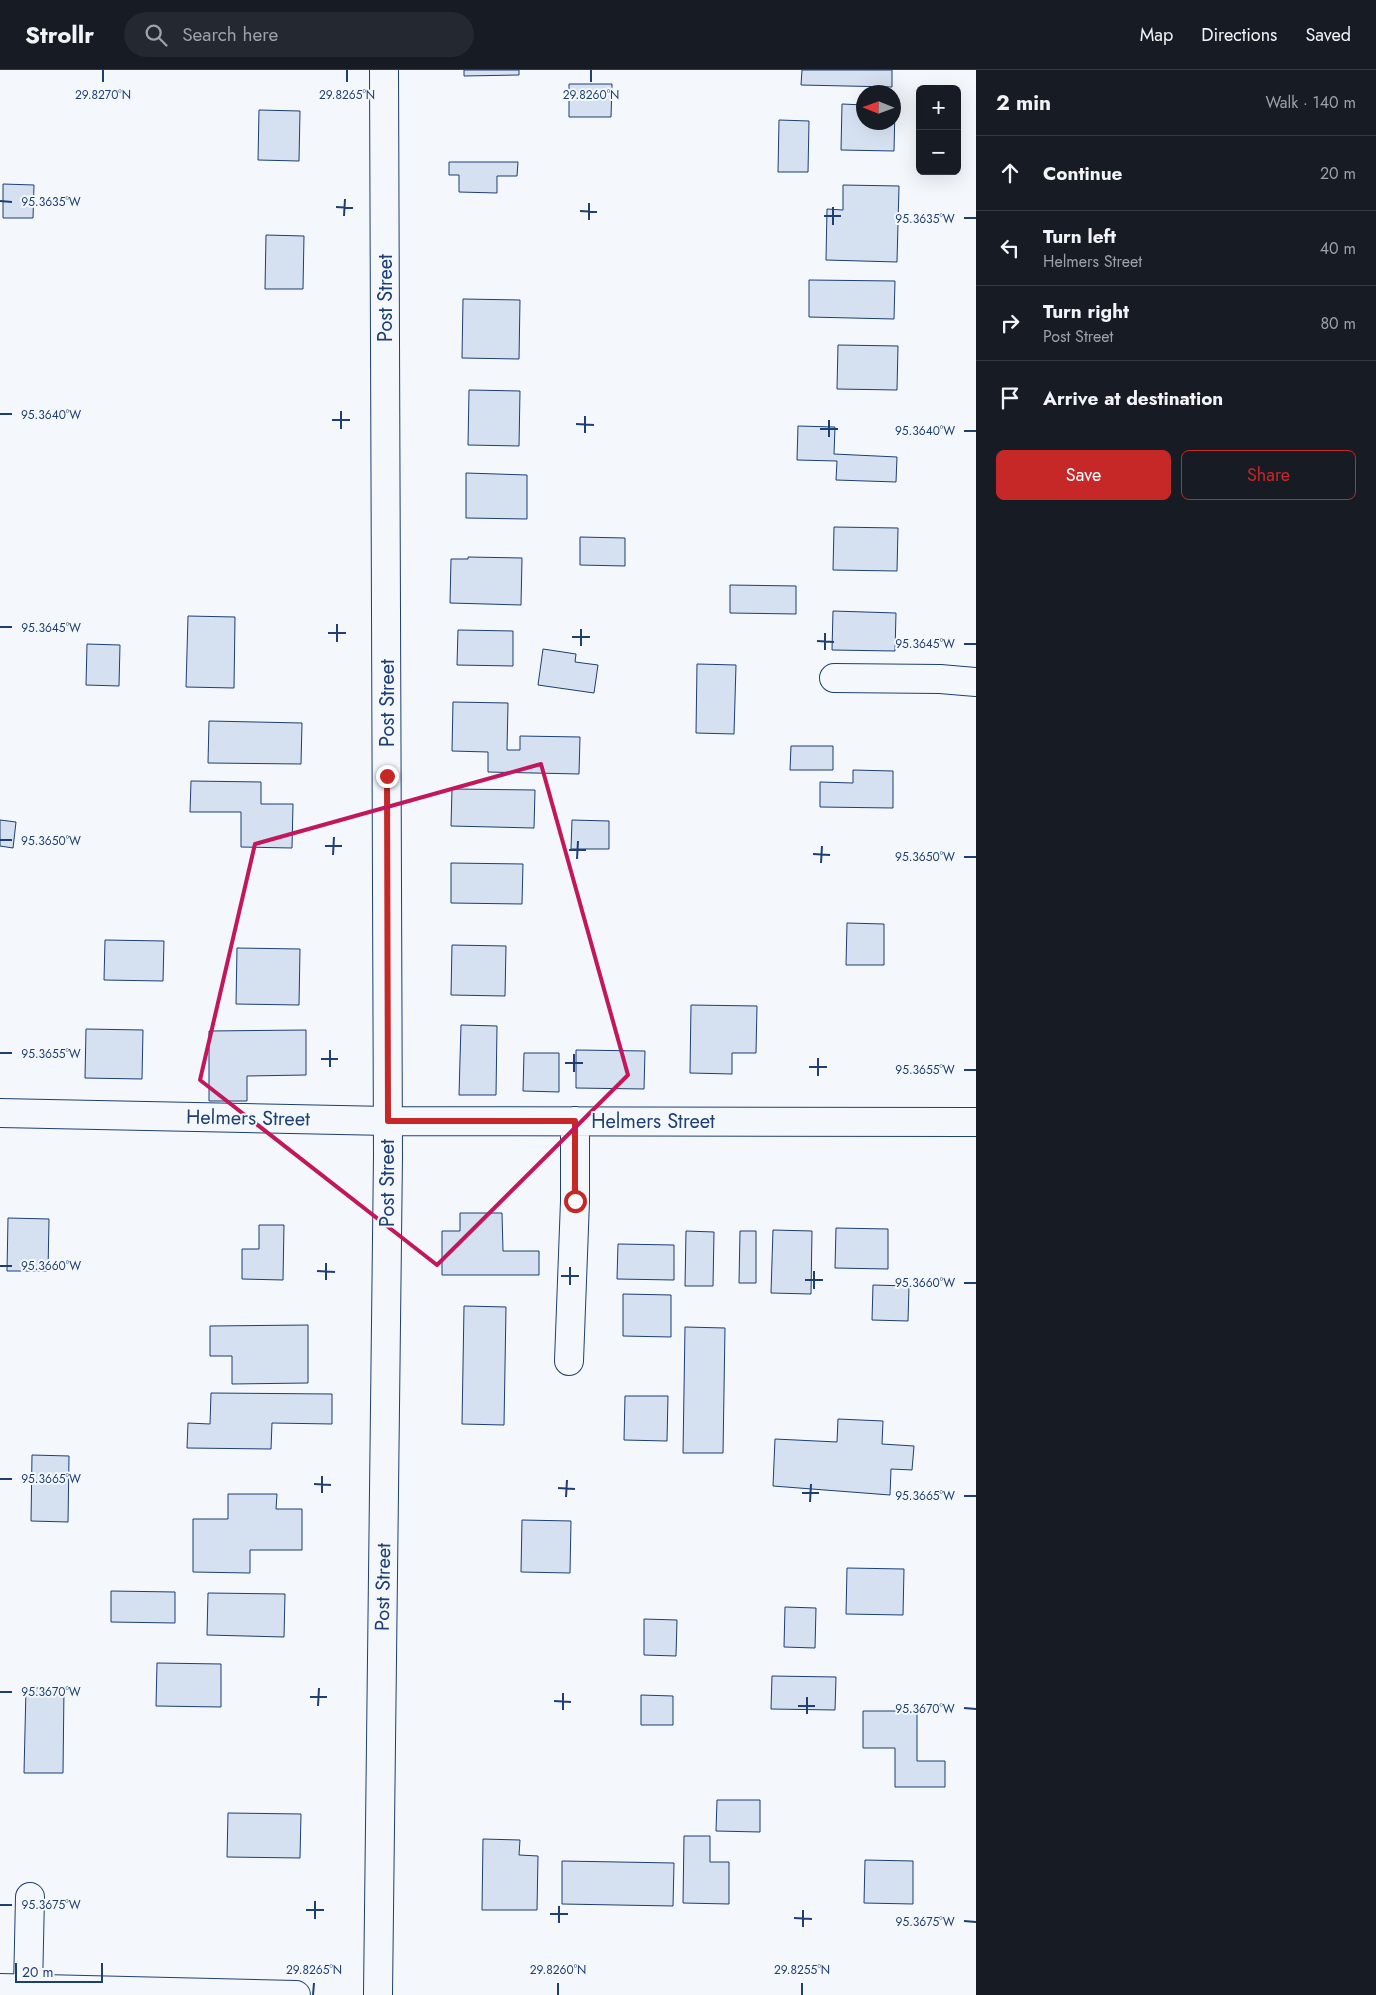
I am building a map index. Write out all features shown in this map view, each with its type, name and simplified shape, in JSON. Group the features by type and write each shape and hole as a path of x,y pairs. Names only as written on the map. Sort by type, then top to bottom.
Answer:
{"street":[{"name":"Post Street","path":"378,1995 388,1121 384,70"},
{"path":"834,678 940,679 976,682"},
{"name":"Helmers Street","path":"0,1113 388,1121 976,1122"},
{"path":"569,1361 575,1201 575,1121"},
{"path":"28,1988 30,1897"},
{"path":"0,1988 150,1994 296,1995"}],"highlighted area":[{"path":"541,764 628,1075 437,1265 200,1080 255,844"}],"building":[{"path":"464,70 519,70 519,75 464,76"},
{"path":"802,70 892,70 892,85 801,85"},
{"path":"569,84 612,84 611,117 569,117"},
{"path":"842,104 856,105 856,130 894,130 894,151 841,150"},
{"path":"259,110 300,111 299,161 258,160"},
{"path":"779,120 809,121 808,172 778,172"},
{"path":"449,162 518,162 517,176 497,176 497,193 459,192 459,175 449,175"},
{"path":"3,184 34,185 33,218 3,218"},
{"path":"843,185 899,186 897,262 826,260 827,209 843,210"},
{"path":"266,235 304,236 303,289 265,289"},
{"path":"809,280 895,281 894,319 809,317"},
{"path":"463,299 520,300 519,359 462,358"},
{"path":"838,345 898,346 897,390 837,389"},
{"path":"469,390 520,391 519,446 468,445"},
{"path":"798,426 835,427 834,454 897,457 896,482 836,480 837,461 797,460"},
{"path":"466,473 527,475 527,519 466,518"},
{"path":"834,527 898,528 897,571 833,570"},
{"path":"580,537 625,538 625,566 580,565"},
{"path":"468,557 522,558 521,605 450,603 451,559 468,559"},
{"path":"730,585 796,586 796,614 730,613"},
{"path":"833,611 896,613 895,651 832,650"},
{"path":"188,616 235,617 234,688 186,687"},
{"path":"458,630 513,631 513,666 457,665"},
{"path":"87,644 120,645 119,686 86,685"},
{"path":"543,649 576,654 575,662 598,665 594,693 538,685"},
{"path":"697,664 736,665 734,734 696,733"},
{"path":"453,702 508,703 507,750 520,750 520,736 580,737 579,774 488,772 488,752 452,751"},
{"path":"209,721 302,723 301,764 208,763"},
{"path":"791,746 833,746 833,770 790,770"},
{"path":"853,770 893,771 893,808 820,807 820,782 853,783"},
{"path":"191,781 261,782 261,804 293,804 292,848 241,847 241,812 190,812"},
{"path":"452,789 535,790 534,828 451,826"},
{"path":"0,820 16,822 13,848 0,846"},
{"path":"572,820 609,821 609,849 571,849"},
{"path":"451,863 523,864 522,904 451,903"},
{"path":"847,923 884,924 884,965 846,965"},
{"path":"105,940 164,941 163,981 104,980"},
{"path":"452,945 506,946 505,996 451,995"},
{"path":"237,948 300,949 299,1005 236,1004"},
{"path":"691,1005 757,1006 756,1053 732,1053 732,1074 690,1073"},
{"path":"461,1025 497,1026 496,1095 459,1095"},
{"path":"86,1029 143,1030 142,1079 85,1078"},
{"path":"306,1030 306,1075 247,1076 247,1101 209,1101 209,1031"},
{"path":"576,1050 645,1051 644,1089 576,1088"},
{"path":"524,1053 559,1053 559,1092 523,1091"},
{"path":"460,1213 502,1213 503,1251 539,1251 539,1275 442,1275 442,1231 460,1231"},
{"path":"8,1218 49,1219 48,1271 7,1271"},
{"path":"259,1225 284,1225 283,1280 242,1279 242,1249 259,1249"},
{"path":"836,1228 888,1229 888,1269 835,1268"},
{"path":"773,1230 812,1231 811,1294 771,1293"},
{"path":"686,1231 714,1232 713,1286 685,1286"},
{"path":"740,1231 756,1231 756,1283 739,1283"},
{"path":"618,1244 674,1245 674,1280 617,1279"},
{"path":"873,1285 909,1286 908,1321 872,1320"},
{"path":"623,1294 671,1295 671,1337 623,1336"},
{"path":"464,1306 506,1307 504,1425 462,1424"},
{"path":"308,1325 308,1383 232,1384 232,1356 210,1356 210,1326"},
{"path":"685,1327 725,1328 723,1453 683,1453"},
{"path":"211,1393 332,1394 332,1424 272,1423 271,1449 187,1448 188,1423 210,1424"},
{"path":"625,1396 668,1396 667,1441 624,1440"},
{"path":"838,1419 883,1421 882,1444 914,1446 912,1470 891,1469 890,1495 773,1486 775,1439 837,1442"},
{"path":"32,1455 69,1456 68,1522 31,1521"},
{"path":"228,1494 277,1494 276,1509 302,1509 302,1550 250,1550 250,1573 193,1572 193,1519 228,1519"},
{"path":"522,1520 571,1521 570,1573 521,1572"},
{"path":"847,1568 904,1569 903,1615 846,1614"},
{"path":"111,1591 175,1592 175,1623 111,1622"},
{"path":"208,1593 285,1594 284,1637 207,1635"},
{"path":"785,1607 816,1608 815,1648 784,1647"},
{"path":"644,1619 677,1620 676,1656 644,1655"},
{"path":"157,1663 221,1664 221,1707 156,1706"},
{"path":"772,1676 836,1677 835,1710 771,1709"},
{"path":"26,1688 64,1688 63,1773 24,1773"},
{"path":"641,1695 673,1696 673,1725 641,1725"},
{"path":"863,1711 917,1711 917,1761 945,1761 945,1787 895,1787 895,1748 863,1748"},
{"path":"717,1800 760,1800 760,1832 716,1831"},
{"path":"228,1813 301,1814 300,1858 227,1857"},
{"path":"684,1836 710,1836 710,1862 729,1862 729,1904 683,1903"},
{"path":"483,1839 520,1840 519,1855 538,1856 537,1910 482,1910"},
{"path":"865,1860 913,1861 913,1904 864,1903"},
{"path":"562,1861 674,1863 673,1906 562,1904"}],"route":[{"path":"387,776 388,1121 575,1121 575,1201"}]}
